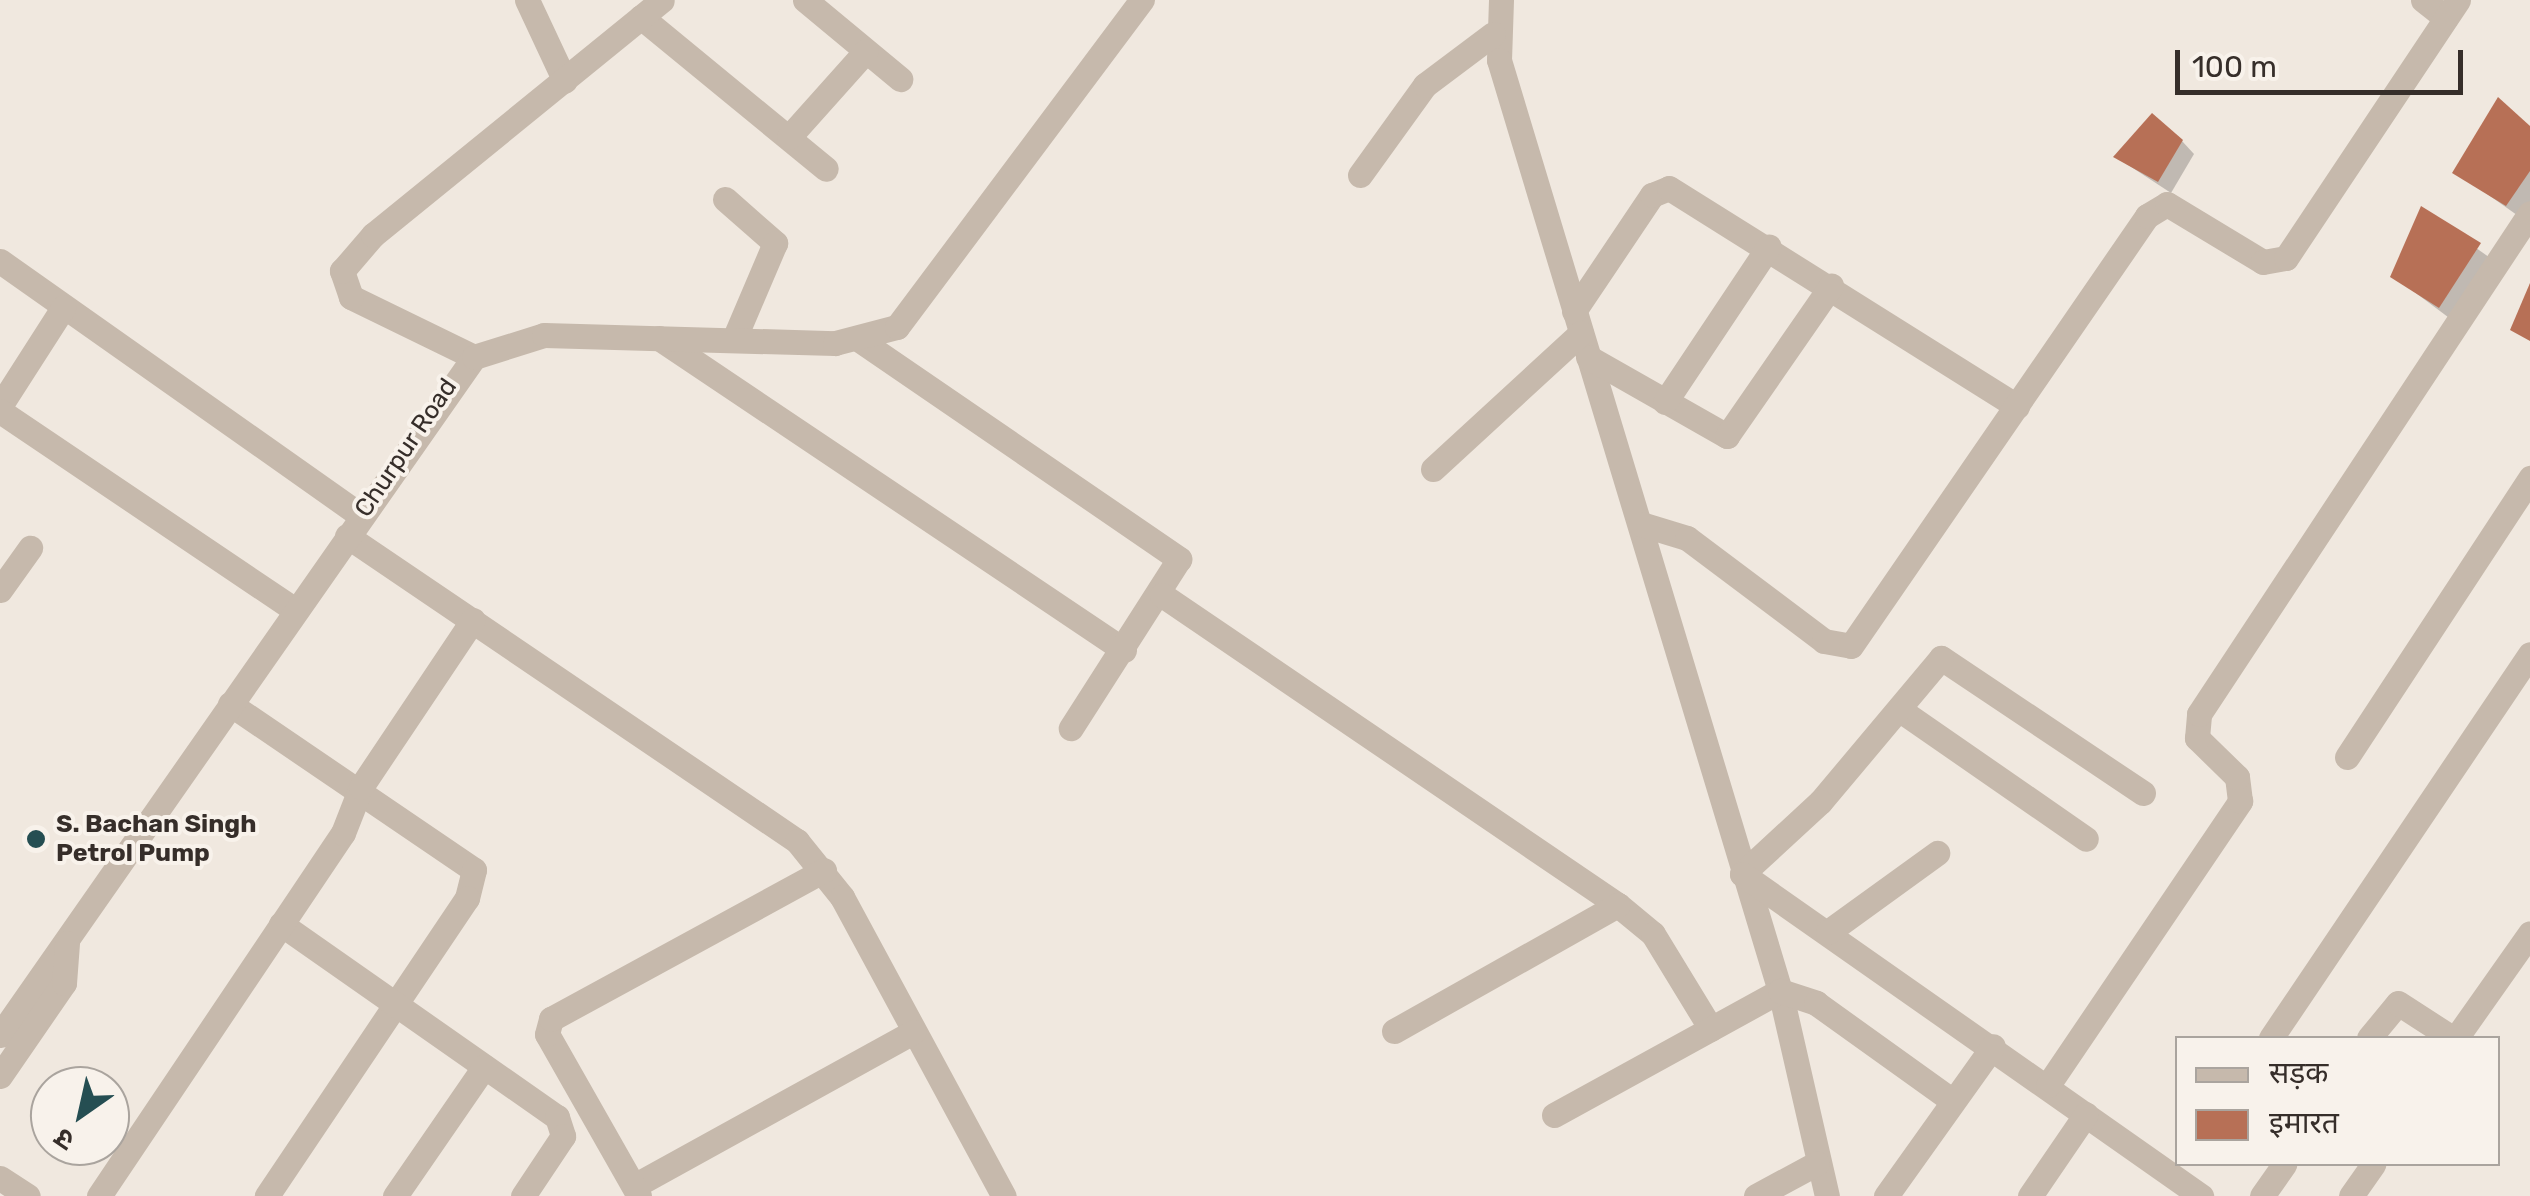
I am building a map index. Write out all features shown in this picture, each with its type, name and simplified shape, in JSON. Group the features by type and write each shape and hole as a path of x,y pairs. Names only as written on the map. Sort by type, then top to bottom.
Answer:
{"street":[{"path":"527,0 565,82"},
{"path":"474,356 351,298 342,271 373,235 662,0"},
{"path":"805,0 900,80"},
{"name":"Churpur Road","path":"0,1035 354,525 450,379 474,356 544,335 861,341 896,327 925,300 1142,0"},
{"path":"1500,0 1493,34 1780,991 1826,1196"},
{"path":"1641,524 1686,538 1824,641 1851,646 2158,205 2180,208 2263,262 2286,258 2452,9 2422,0"},
{"path":"641,17 826,168"},
{"path":"1360,175 1426,85 1493,34"},
{"path":"789,138 866,51"},
{"path":"1434,469 1581,334 1660,189 1769,246 2017,406"},
{"path":"725,199 774,243 735,337"},
{"path":"2048,1084 2240,801 2237,777 2198,738 2199,714 2530,213"},
{"path":"1665,402 1769,246"},
{"path":"0,261 354,525 473,620 797,841 824,870 1001,1195"},
{"path":"1581,334 1665,402 1731,434 1831,286"},
{"path":"63,308 0,409 294,610"},
{"path":"658,338 1124,650"},
{"path":"861,341 1172,551 1180,565 1071,728"},
{"path":"2348,757 2530,478"},
{"path":"0,590 30,548"},
{"path":"1162,595 1618,905 1652,934 1711,1029"},
{"path":"99,1196 343,833 361,787 473,620"},
{"path":"2272,1036 2530,654"},
{"path":"1742,874 1900,710 1932,664 1950,660 2143,792"},
{"path":"230,704 361,787 474,870 467,898 392,1004 267,1196"},
{"path":"1900,710 2086,839"},
{"path":"1828,932 1937,854"},
{"path":"824,870 551,1019 547,1034 636,1191 913,1032"},
{"path":"1742,874 2048,1084 2201,1196"},
{"path":"1394,1031 1618,905"},
{"path":"281,924 562,1126 523,1196"},
{"path":"2455,1036 2530,933"},
{"path":"0,1076 64,983 67,943"},
{"path":"1554,1115 1780,991 1816,1003 1952,1100"},
{"path":"2371,1036 2398,1003 2451,1036"},
{"path":"1886,1196 1993,1046"},
{"path":"394,1196 484,1067"},
{"path":"2030,1196 2086,1114"},
{"path":"1756,1196 1818,1164"},
{"path":"2262,1196 2283,1166"},
{"path":"2352,1196 2372,1166"},
{"path":"0,1178 28,1196"}],"building":[{"path":"2498,97 2530,126 2530,171 2506,206 2452,173"},
{"path":"2152,113 2183,140 2158,182 2113,157"},
{"path":"2421,206 2481,243 2439,308 2390,277"},
{"path":"2530,283 2530,341 2510,330"}],"place":[{"name":"S. Bachan Singh Petrol Pump","path":"36,839"}]}
